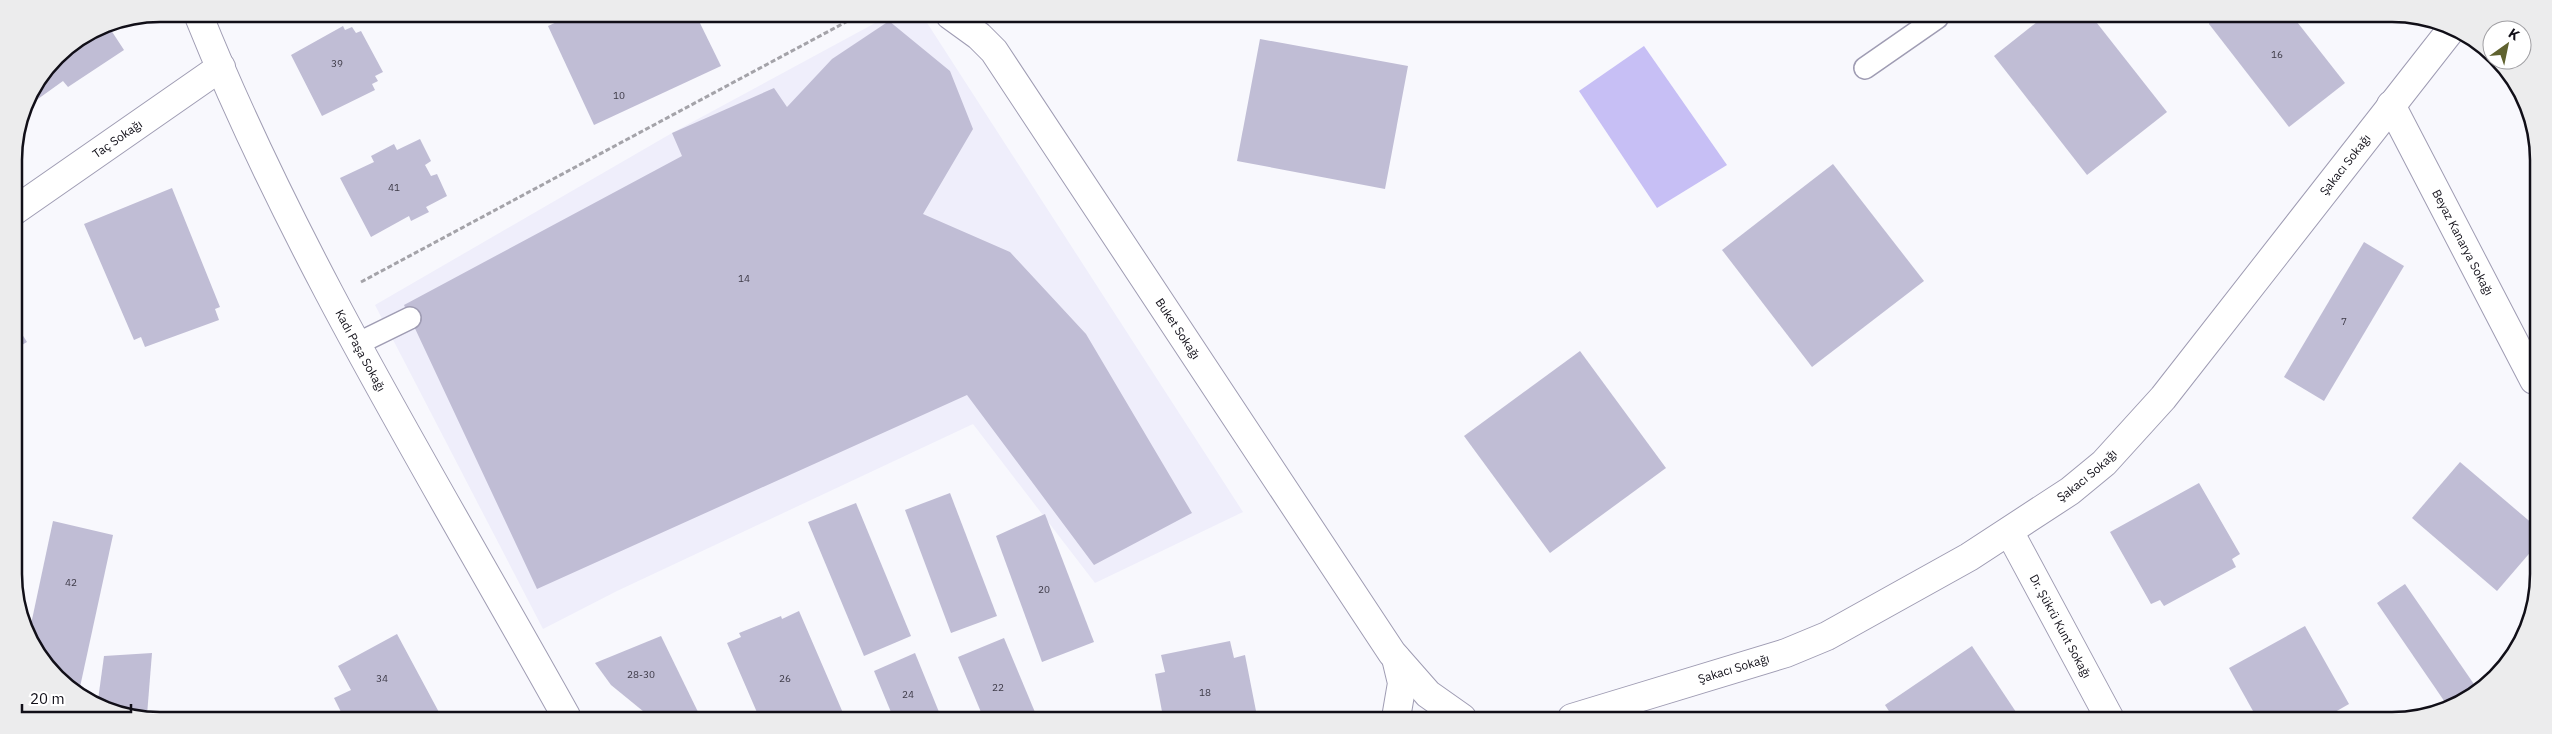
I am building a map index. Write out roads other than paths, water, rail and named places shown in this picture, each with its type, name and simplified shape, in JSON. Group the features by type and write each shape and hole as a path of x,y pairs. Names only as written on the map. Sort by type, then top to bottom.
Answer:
{"street":[{"name":"Kadı Paşa Sokağı","path":"201,22 220,67 294,227 331,298 564,712"},
{"name":"Buket Sokağı","path":"960,22 979,36 994,52 1392,653 1397,662 1402,683 1397,711"},
{"name":"Şakacı Sokağı","path":"1593,711 1807,645 1943,572 2010,533 2076,486 2136,430 2447,35"},
{"name":"Taç Sokağı","path":"23,205 220,67"},
{"name":"Beyaz Kanarya Sokağı","path":"2391,105 2530,372"},
{"name":"Dr. Şükrü Kunt Sokağı","path":"2010,533 2106,711"},
{"name":"Buket Sokağı","path":"1392,653 1428,694 1453,711"},
{"name":"Kadı Paşa Sokağı","path":"544,676 558,695 575,712"}],"lane":[{"path":"1865,68 1931,22"},
{"path":"357,344 410,318"}]}
